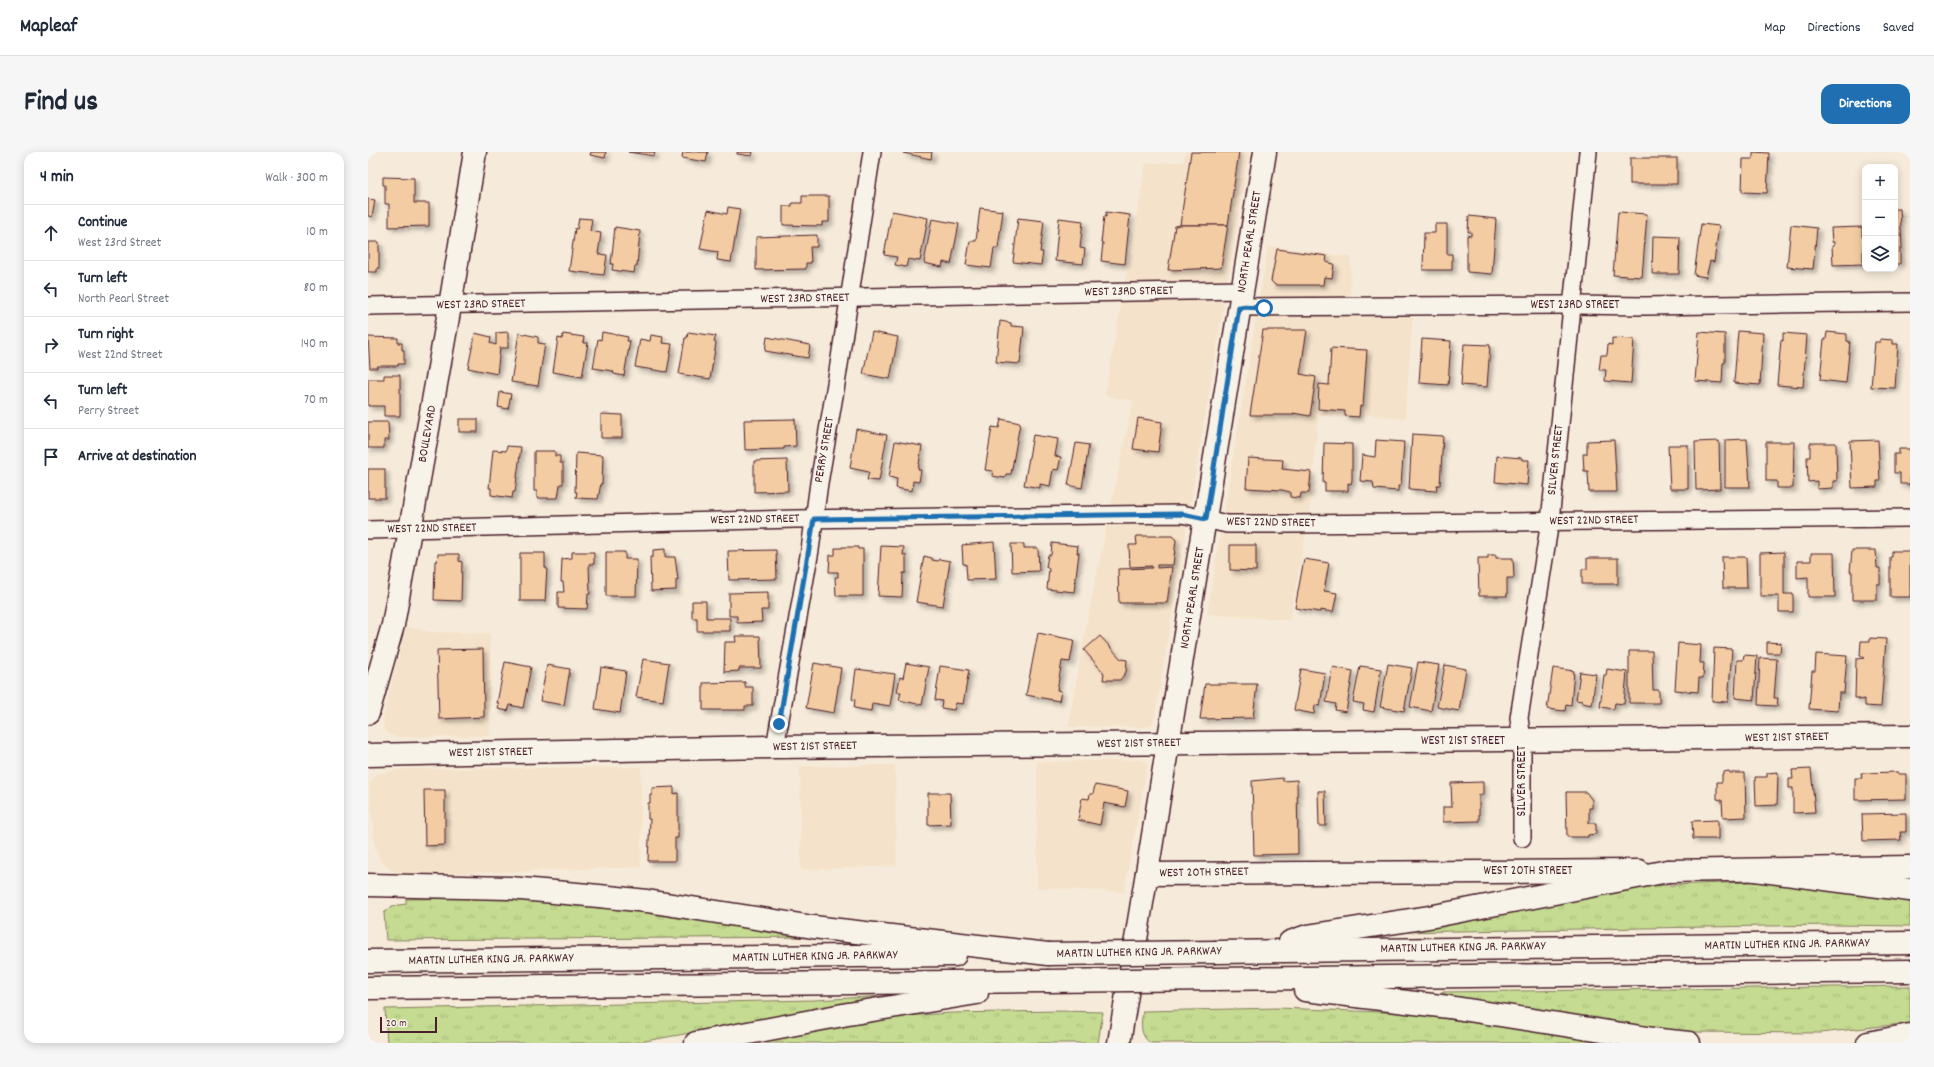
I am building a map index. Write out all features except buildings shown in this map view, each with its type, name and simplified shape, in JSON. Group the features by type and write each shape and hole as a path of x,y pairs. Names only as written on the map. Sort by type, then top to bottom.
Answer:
{"main road":[{"name":"BOULEVARD","path":"368,714 393,625 450,306 475,152"},
{"name":"NORTH PEARL STREET","path":"1119,1043 1265,152"},
{"name":"WEST 21ST STREET","path":"368,755 775,747 1910,736"},
{"name":"WEST 20TH STREET","path":"1147,874 1668,871 1910,867"},
{"path":"1755,870 1910,890"},
{"path":"1268,950 1307,936 1429,917 1668,871"},
{"path":"368,885 502,888 647,901 813,927 1048,954"},
{"name":"MARTIN LUTHER KING JR. PARKWAY","path":"368,962 1216,952 1268,950 1910,944"},
{"name":"MARTIN LUTHER KING JR. PARKWAY","path":"368,988 1910,971"},
{"path":"1214,979 1442,1006 1660,1040 1689,1043"},
{"path":"696,1043 848,1014 1047,981"},
{"path":"1868,1043 1910,1035"}],"street":[{"name":"PERRY STREET","path":"775,747 814,519 872,152"},
{"name":"SILVER STREET","path":"1522,838 1522,740 1519,718 1550,521 1588,152"},
{"name":"WEST 23RD STREET","path":"368,306 450,306 850,298 1241,298 1644,306 1910,302"},
{"name":"WEST 22ND STREET","path":"368,530 814,519 1182,514 1227,524 1910,518"}],"shaded area":[{"path":"1185,152 1249,152 1155,717 1151,725 1144,727 1068,727 1086,625 1133,401 1105,395 1146,163 1183,162"},
{"path":"1268,246 1351,257 1350,317 1413,316 1405,419 1361,414 1361,419 1318,415 1310,510 1290,620 1207,614"},
{"path":"406,626 429,632 490,633 490,736 399,737 391,736 384,729 383,718"},
{"path":"1141,760 1147,762 1147,767 1124,892 1037,888 1037,762"},
{"path":"895,765 897,866 801,870 800,766"},
{"path":"641,767 641,867 405,875 391,871 382,863 375,848 369,784 376,774 405,769"}],"green space":[{"path":"1775,881 1910,895 1910,926 1831,925 1397,932 1646,886"},
{"path":"514,898 609,905 826,937 386,940 384,913 392,906 406,904 406,899"},
{"path":"1910,986 1910,1023 1820,1033 1691,1032 1644,1028 1449,996 1441,992"},
{"path":"904,995 634,1043 387,1043 385,1009 814,1000"},
{"path":"1278,1008 1407,1013 1618,1043 1150,1043 1146,1040 1142,1032 1143,1011"},
{"path":"1058,1011 1103,1012 1098,1043 739,1043 886,1017 952,1013"}],"route":[{"path":"779,724 810,550 814,519 1182,514 1206,519 1239,307 1264,308"}]}
